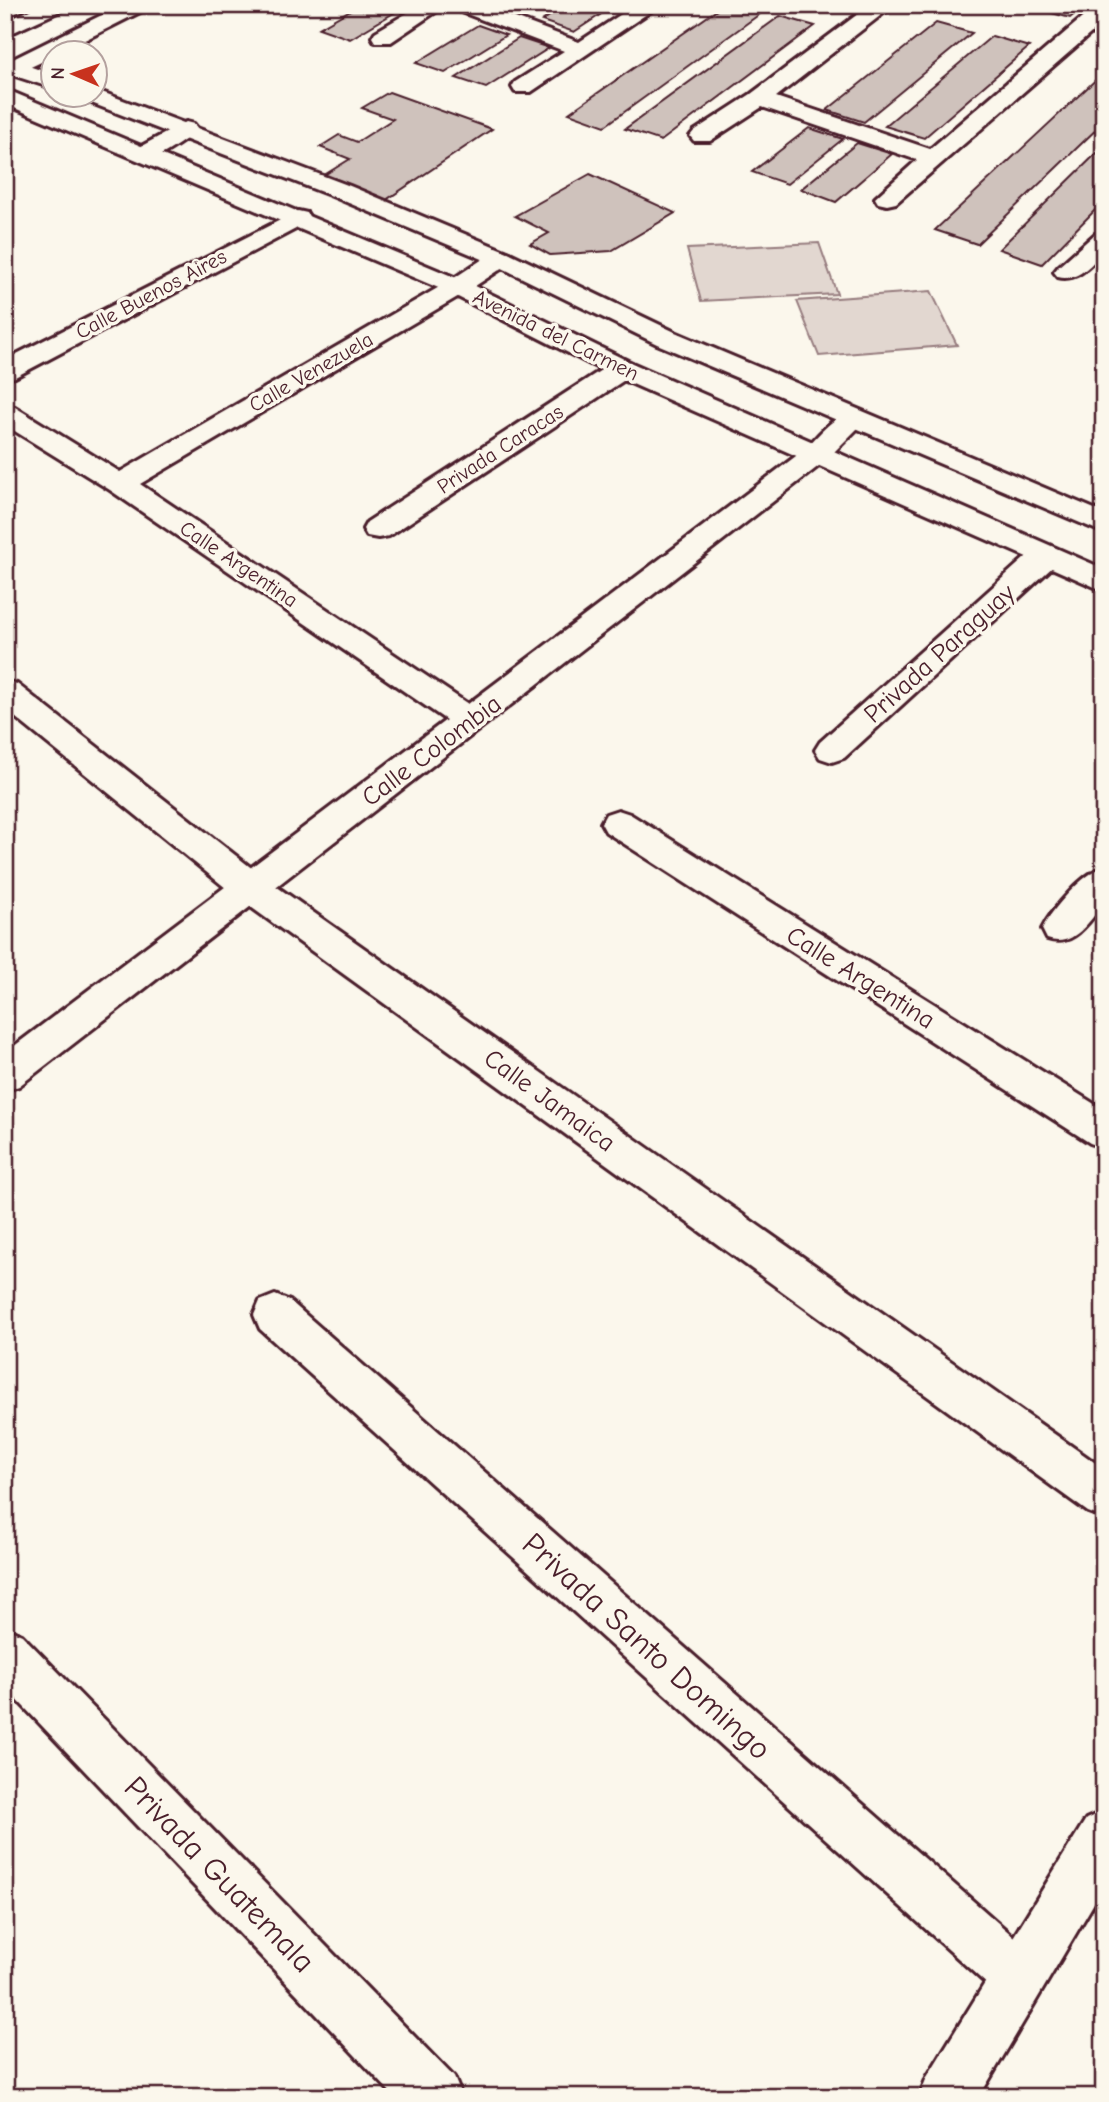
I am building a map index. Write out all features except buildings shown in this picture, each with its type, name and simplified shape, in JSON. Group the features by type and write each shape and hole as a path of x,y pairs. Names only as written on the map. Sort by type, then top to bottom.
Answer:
{"street":[{"path":"5,30 57,5"},
{"path":"10,70 139,5"},
{"path":"383,37 436,5"},
{"path":"461,5 581,50"},
{"path":"523,87 650,5"},
{"path":"702,136 760,99 884,5"},
{"path":"887,198 1104,11"},
{"path":"10,70 38,77"},
{"name":"Avenida del Carmen","path":"5,96 457,287 622,369 814,456 1104,581"},
{"path":"760,99 933,158"},
{"name":"Avenida del Carmen","path":"108,101 501,258 666,338 1104,524"},
{"path":"144,154 186,130"},
{"name":"Calle Buenos Aires","path":"5,370 298,218"},
{"path":"1067,272 1104,239"},
{"name":"Calle Venezuela","path":"120,484 457,287 501,258"},
{"name":"Privada Caracas","path":"378,529 622,369"},
{"name":"Calle Argentina","path":"5,413 120,484 470,721"},
{"name":"Calle Colombia","path":"7,1071 470,721 814,456 853,419"},
{"name":"Privada Paraguay","path":"832,750 1046,555"},
{"name":"Calle Jamaica","path":"5,692 250,887 1104,1496"},
{"name":"Calle Argentina","path":"618,823 1104,1130"},
{"path":"1060,929 1104,880"},
{"name":"Privada Santo Domingo","path":"275,1315 1019,1977"},
{"name":"Privada Guatemala","path":"5,1652 434,2097"},
{"path":"947,2097 1104,1837"}],"shaded area":[{"path":"819,243 837,294 701,301 687,249"},
{"path":"931,291 957,345 819,356 797,301"}]}
